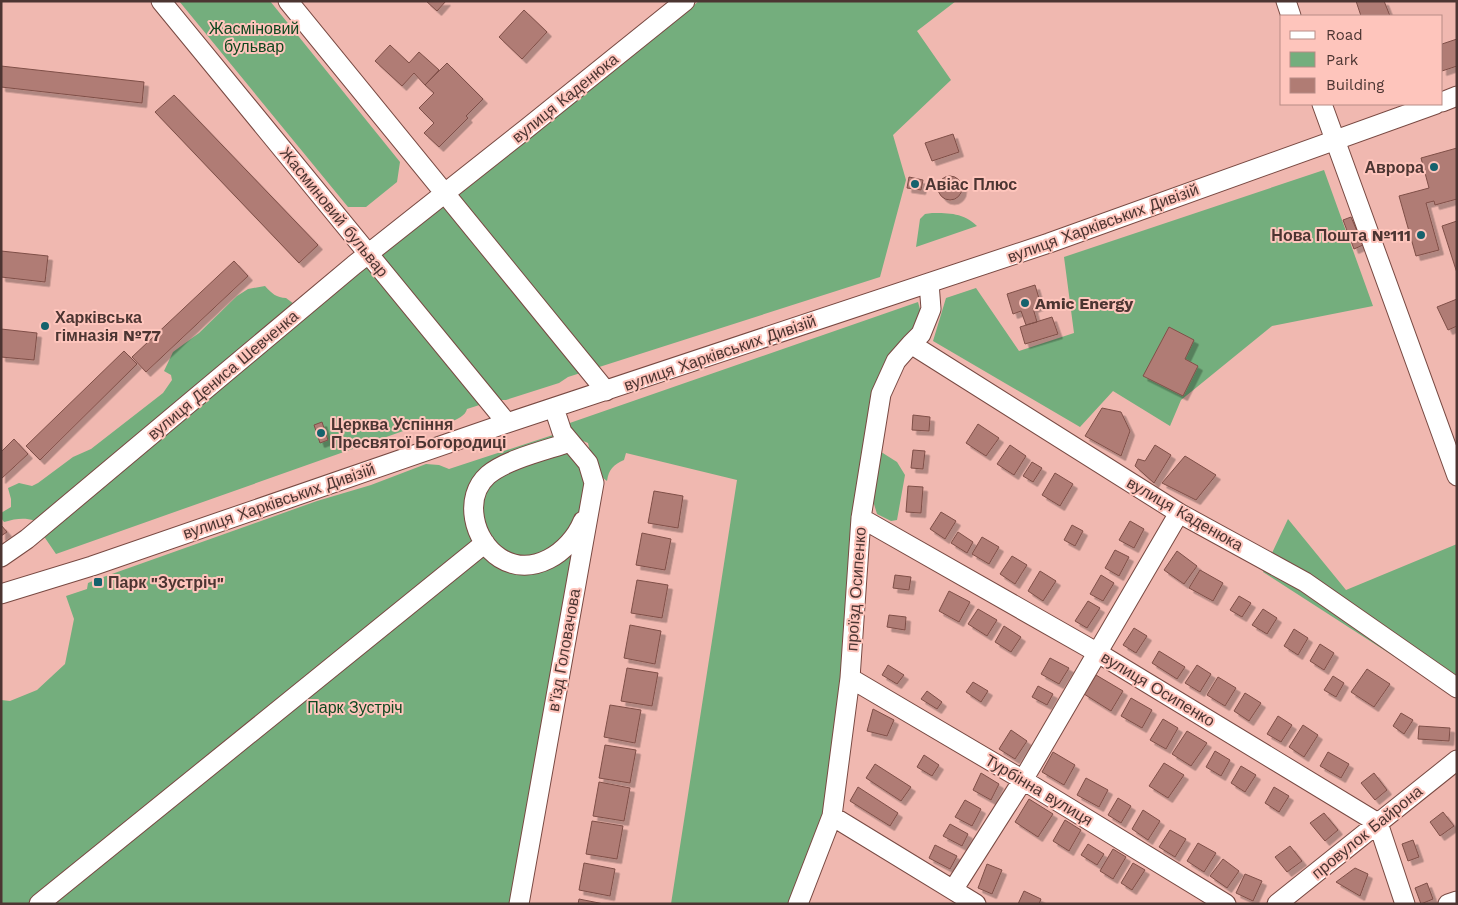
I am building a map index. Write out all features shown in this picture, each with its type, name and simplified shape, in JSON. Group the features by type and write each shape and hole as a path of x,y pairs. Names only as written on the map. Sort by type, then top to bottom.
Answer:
{"street":[{"name":"Жасминовий бульвар","path":"160,1 507,423"},
{"path":"288,1 606,391"},
{"name":"вулиця Каденюка","path":"444,193 685,1"},
{"path":"1286,1 1291,15"},
{"path":"1443,102 1457,96"},
{"path":"1322,105 1457,476"},
{"name":"вулиця Харківських Дивізій","path":"1,594 92,566 507,423 1049,243 1433,105"},
{"name":"вулиця Дениса Шевченка","path":"1,557 28,539 368,254 444,193"},
{"name":"проїзд Осипенко","path":"798,904 832,816 850,678 861,518 881,394 896,361 921,334 931,309 929,283"},
{"name":"вулиця Каденюка","path":"911,344 1179,513 1305,582 1457,688"},
{"name":"в'їзд Головачова","path":"519,904 594,483 588,463 562,432 554,408"},
{"path":"570,442 493,471 481,483 475,495 474,522 485,543 498,557 516,565 537,563 548,561 567,546 579,530 591,502"},
{"path":"953,890 1023,780 1179,513"},
{"name":"вулиця Осипенко","path":"861,518 1098,653 1378,823"},
{"path":"39,904 485,543"},
{"name":"Турбінна вулиця","path":"850,678 1023,780 1226,904"},
{"name":"провулок Байрона","path":"1277,904 1457,760"},
{"path":"832,816 976,904"},
{"path":"1378,823 1405,904"},
{"path":"1448,904 1457,901"}],"green space":[{"name":"Жасміновий бульвар","path":"179,1 270,1 400,162 397,182 366,207 348,207"},
{"path":"699,1 956,1 917,31 951,80 893,135 906,180 880,277 568,377 559,383 506,400 495,400 467,409 461,417 455,420 424,429 423,424 56,554 41,532 46,527 31,520 16,519 4,522 1,518 1,513 11,507 8,488 19,483 32,486 38,483 73,457 91,449 163,393 172,380 171,375 164,371 173,352 199,333 237,296 248,289 265,286 274,295 286,298 294,304 336,288 368,266"},
{"path":"1324,170 1373,306 1272,326 1181,400 1170,426 1113,391 1080,427 933,341 946,298 976,288 1019,351 1074,333 1064,257"},
{"path":"925,214 962,216 977,226 916,247 920,219"},
{"path":"918,302 923,320 898,352 878,450 897,462 905,475 897,520 891,521 877,514 871,494 827,809 792,904 671,904 737,480 626,453 624,460 610,470 607,481 595,472 588,443 569,435 564,425"},
{"name":"Парк Зустріч","path":"562,432 588,463 519,904 1,904 1,700 10,701 37,690 65,664 74,619 66,596 87,589 88,583 95,580 317,501 371,485 426,464 439,465 449,469"},
{"path":"1288,519 1346,590 1457,544 1457,697 1263,572"}],"building":[{"path":"426,1 446,1 437,11"},
{"path":"1356,1 1384,1 1390,15 1361,15"},
{"path":"524,10 547,32 522,59 499,37"},
{"path":"1457,39 1457,66 1443,71 1443,44"},
{"path":"390,45 409,63 419,52 439,70 425,85 414,73 402,86 375,61"},
{"path":"447,63 483,99 466,116 468,118 439,147 424,133 434,123 419,108 434,93 425,85"},
{"path":"1,66 144,82 142,103 1,87"},
{"path":"174,95 318,245 299,263 155,112"},
{"path":"953,134 959,152 932,161 925,143"},
{"path":"1457,148 1457,199 1435,205 1434,201 1426,203 1439,250 1416,256 1399,196 1429,188 1421,158"},
{"path":"950,176 958,180 962,188 958,196 950,200 942,196 938,188 942,180"},
{"name":"Авіас Плюс","path":"909,177 923,180 921,190 907,188"},
{"path":"1351,217 1363,245 1354,249 1343,220"},
{"path":"1457,221 1457,273 1442,226"},
{"path":"1,251 48,256 45,282 1,277"},
{"path":"234,261 248,276 146,372 132,357"},
{"path":"1035,285 1041,305 1033,308 1037,322 1026,325 1021,311 1013,314 1007,294"},
{"path":"1457,299 1457,326 1448,330 1437,307"},
{"path":"1052,317 1058,334 1025,344 1020,327"},
{"path":"1169,327 1194,340 1185,359 1198,366 1183,396 1143,376"},
{"path":"1,329 37,333 34,360 1,357"},
{"path":"124,351 137,364 40,460 26,446"},
{"path":"1102,408 1121,412 1130,431 1121,456 1085,436"},
{"path":"913,415 930,417 929,431 912,430"},
{"name":"Церква Успіння Пресвятої Богородиці","path":"322,422 328,440 320,443 314,425"},
{"path":"978,424 999,438 986,456 966,443"},
{"path":"14,439 28,454 1,479 1,452"},
{"path":"1010,445 1026,456 1014,475 997,464"},
{"path":"1155,445 1171,455 1154,483 1135,466 1138,459 1145,461"},
{"path":"913,450 925,451 923,469 911,468"},
{"path":"1185,456 1216,475 1196,500 1162,483"},
{"path":"1032,462 1042,468 1033,482 1023,476"},
{"path":"1055,473 1073,484 1060,506 1042,495"},
{"path":"908,486 923,487 921,513 906,512"},
{"path":"654,491 683,496 678,528 648,523"},
{"path":"941,512 956,521 945,539 930,529"},
{"path":"1130,521 1144,529 1134,548 1119,540"},
{"path":"1,525 7,532 1,536"},
{"path":"1072,525 1083,531 1075,546 1064,540"},
{"path":"958,532 973,542 967,553 951,543"},
{"path":"642,533 671,539 665,570 636,565"},
{"path":"982,537 999,547 989,564 972,554"},
{"path":"1115,550 1129,557 1119,576 1105,568"},
{"path":"1177,551 1197,566 1184,584 1164,570"},
{"path":"1012,556 1027,565 1015,584 1000,574"},
{"path":"1200,570 1223,583 1213,601 1189,588"},
{"path":"1040,571 1056,581 1043,601 1028,591"},
{"path":"895,575 911,577 909,590 893,588"},
{"path":"1101,575 1114,583 1103,601 1090,594"},
{"path":"637,580 668,585 662,618 631,613"},
{"path":"949,591 970,602 959,622 939,611"},
{"path":"1239,596 1251,603 1242,617 1230,610"},
{"path":"1088,601 1100,608 1087,628 1075,621"},
{"path":"978,609 997,620 987,636 968,624"},
{"path":"1263,609 1277,618 1267,634 1252,625"},
{"path":"889,615 906,617 905,630 887,627"},
{"path":"630,625 661,631 655,664 624,658"},
{"path":"1004,626 1021,637 1011,652 995,642"},
{"path":"1134,628 1147,636 1136,653 1123,645"},
{"path":"1294,629 1308,638 1298,655 1284,646"},
{"path":"1320,644 1334,653 1324,670 1310,661"},
{"path":"1159,651 1185,667 1177,679 1152,663"},
{"path":"1050,658 1069,668 1059,684 1041,674"},
{"path":"888,665 904,675 897,684 882,675"},
{"path":"1197,665 1211,674 1200,692 1185,683"},
{"path":"627,668 658,673 652,706 621,701"},
{"path":"1367,669 1390,684 1374,707 1351,692"},
{"path":"1096,675 1123,691 1111,711 1084,694"},
{"path":"1333,676 1344,683 1336,697 1324,690"},
{"path":"1218,677 1236,688 1225,706 1207,695"},
{"path":"973,682 988,691 981,702 966,692"},
{"path":"1038,686 1053,694 1047,705 1032,697"},
{"path":"927,691 942,702 937,709 921,699"},
{"path":"1245,693 1261,703 1249,721 1234,711"},
{"path":"1131,698 1152,710 1142,728 1121,716"},
{"path":"610,705 641,710 635,743 604,737"},
{"path":"873,709 894,720 887,736 867,731"},
{"path":"1401,713 1413,720 1404,734 1393,726"},
{"path":"1278,716 1292,725 1281,742 1267,734"},
{"path":"1163,719 1178,728 1166,749 1150,740"},
{"path":"1303,725 1318,735 1304,757 1289,747"},
{"path":"1419,726 1450,728 1449,741 1418,739"},
{"path":"1011,730 1027,741 1015,759 999,749"},
{"path":"1187,731 1207,743 1191,766 1172,754"},
{"path":"605,745 636,750 630,783 599,778"},
{"path":"1215,751 1230,760 1221,776 1206,767"},
{"path":"1053,752 1075,765 1064,785 1042,772"},
{"path":"1328,752 1349,764 1341,778 1320,766"},
{"path":"924,755 939,765 932,776 917,767"},
{"path":"1164,763 1184,775 1168,798 1149,786"},
{"path":"875,764 911,787 901,801 866,778"},
{"path":"1241,766 1256,775 1245,792 1231,783"},
{"path":"981,773 999,784 991,800 973,790"},
{"path":"1374,773 1387,790 1375,800 1361,783"},
{"path":"1086,778 1108,790 1099,807 1077,795"},
{"path":"599,782 630,788 624,821 593,816"},
{"path":"858,787 898,813 890,826 850,801"},
{"path":"1274,787 1289,796 1279,812 1265,803"},
{"path":"1118,798 1131,806 1121,823 1108,815"},
{"path":"1029,799 1053,814 1038,837 1015,822"},
{"path":"965,800 981,809 972,826 955,817"},
{"path":"1143,810 1160,821 1148,840 1132,829"},
{"path":"1443,812 1454,826 1440,836 1430,822"},
{"path":"1324,813 1338,830 1325,841 1310,823"},
{"path":"1065,820 1081,830 1069,851 1053,841"},
{"path":"592,821 623,826 617,859 586,854"},
{"path":"950,824 968,834 962,846 943,836"},
{"path":"1170,830 1186,839 1175,857 1159,847"},
{"path":"1413,840 1419,857 1408,861 1402,844"},
{"path":"1198,843 1216,853 1204,872 1187,861"},
{"path":"1088,844 1104,854 1097,865 1081,855"},
{"path":"935,845 957,856 950,869 929,858"},
{"path":"1290,846 1302,861 1287,872 1275,857"},
{"path":"1113,849 1126,857 1113,879 1100,871"},
{"path":"1223,859 1239,871 1227,888 1210,876"},
{"path":"584,863 615,869 610,896 579,890"},
{"path":"1133,863 1145,870 1132,890 1121,883"},
{"path":"987,864 1002,870 992,894 978,888"},
{"path":"1355,868 1368,874 1360,896 1336,882"},
{"path":"1245,874 1262,881 1253,901 1236,893"},
{"path":"1427,883 1433,899 1421,904 1415,888"},
{"path":"1024,891 1041,899 1039,904 1018,904"},
{"path":"579,899 604,904 578,904"}],"place":[{"name":"Аврора","path":"1434,167"},
{"name":"Авіас Плюс","path":"915,184"},
{"name":"Нова Пошта №111","path":"1421,235"},
{"name":"Amic Energy","path":"1025,303"},
{"name":"Харківська гімназія №77","path":"45,326"},
{"name":"Церква Успіння Пресвятої Богородиці","path":"321,433"},
{"name":"Парк \"Зустріч\"","path":"98,582"}]}
